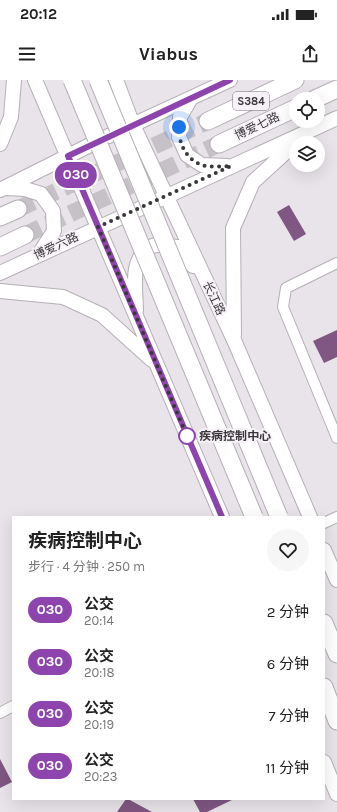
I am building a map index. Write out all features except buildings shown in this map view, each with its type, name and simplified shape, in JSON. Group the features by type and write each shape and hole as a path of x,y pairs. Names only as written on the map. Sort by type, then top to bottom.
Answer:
{"highway":[{"path":"72,80 254,516"},
{"name":"长江路","path":"98,80 279,516"},
{"name":"S384","path":"208,121 295,80"},
{"path":"325,94 337,88"},
{"name":"博爱七路","path":"219,144 289,111"},
{"path":"0,217 18,209"},
{"name":"博爱六路","path":"0,247 25,235"},
{"path":"325,625 337,654"},
{"path":"325,690 337,720"}],"main road":[{"path":"0,144 11,117 14,80"},
{"path":"36,80 136,319 222,516"},
{"name":"长江路","path":"116,80 133,125 234,340 310,516"},
{"path":"2,189 102,139 230,80"},
{"path":"191,98 180,117 179,137 187,155 202,165 231,166"},
{"path":"166,196 337,118"},
{"path":"234,340 233,228 254,182 309,131"},
{"path":"2,189 25,189 41,194 53,211 54,231 39,254"},
{"name":"博爱六路","path":"0,273 166,196"},
{"path":"136,319 135,277 138,260 150,248 158,246 178,246 212,294"},
{"path":"0,292 63,298 102,315 155,363"},
{"path":"325,552 337,580"},
{"path":"325,764 337,794"}],"street":[{"path":"337,263 286,288 283,307 337,438"},
{"path":"325,523 337,517"},
{"path":"0,713 12,707"}],"tunnel":[{"path":"18,209 208,121"},
{"path":"25,235 219,144"}],"bus line":[{"name":"030","path":"222,516 68,156 230,80"}],"place":[{"name":"疾病控制中心","path":"187,436"}],"route":[{"path":"179,127 179,137 187,155 202,165 231,166 98,227 187,436"}]}
